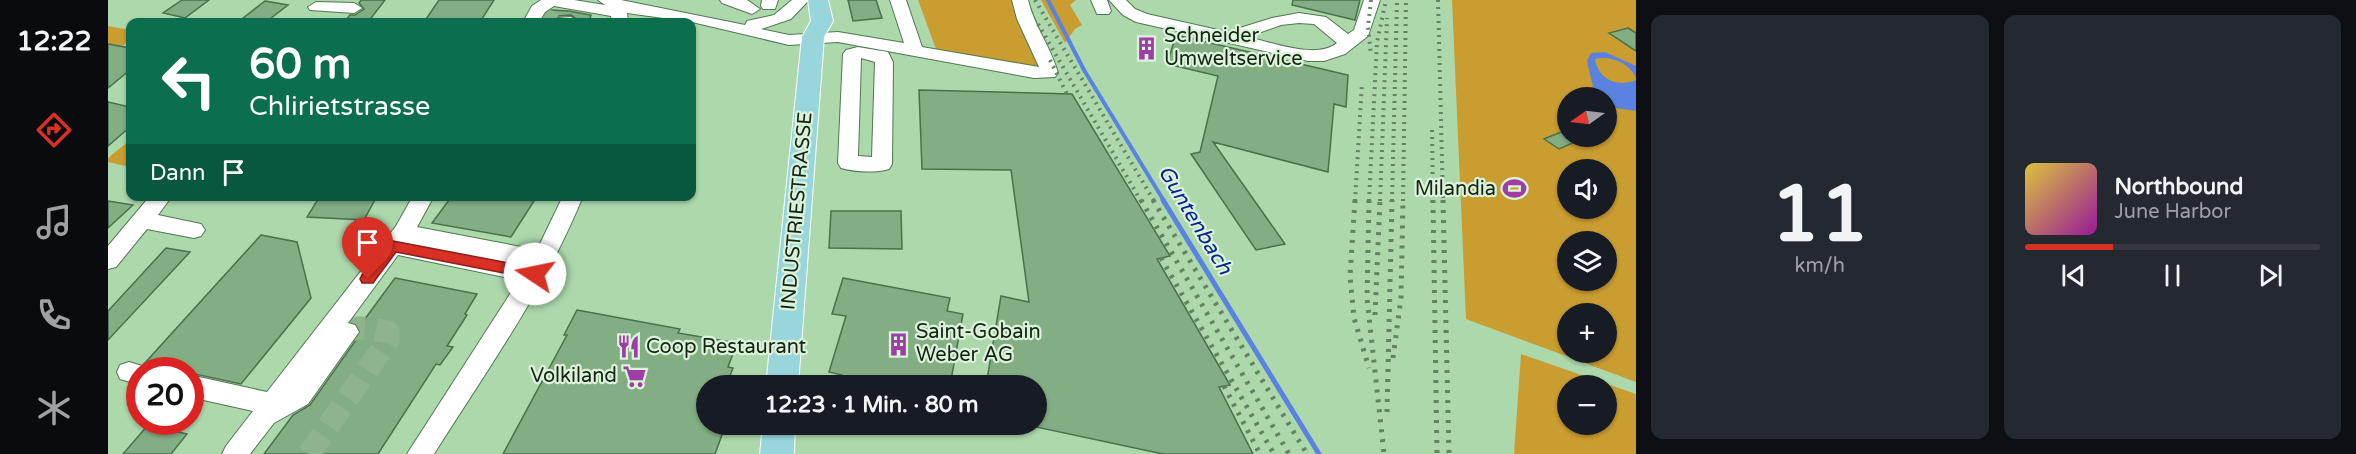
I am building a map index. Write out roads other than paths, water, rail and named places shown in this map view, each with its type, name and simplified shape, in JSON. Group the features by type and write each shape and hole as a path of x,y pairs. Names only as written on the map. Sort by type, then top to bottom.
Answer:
{"main road":[{"name":"INDUSTRIESTRASSE","path":"801,0 804,22 813,37"},
{"name":"INDUSTRIESTRASSE","path":"783,375 813,37 822,21 818,0"},
{"path":"777,454 778,435"}],"street":[{"path":"522,18 532,0"},
{"path":"606,0 642,15 753,17 771,22 793,12 801,0"},
{"path":"621,0 642,15"},
{"path":"728,0 739,2 753,17 813,37"},
{"path":"898,0 907,50"},
{"path":"696,19 789,40 813,37 838,38 1041,73 1047,62 1026,20 1020,0"},
{"path":"1116,0 1130,12 1142,18 1308,56 1324,56 1339,50 1362,32 1372,0"},
{"path":"533,18 538,9 551,1 616,12 620,18"},
{"path":"551,10 553,7 561,6 570,10 566,18"},
{"path":"315,8 354,8"},
{"path":"657,18 672,14 690,18"},
{"path":"1227,38 1284,20 1310,17 1330,27 1347,43"},
{"path":"884,62 893,61 907,50"},
{"path":"858,52 882,56 884,62 882,164 848,163 852,54 858,52"},
{"path":"108,260 158,201"},
{"path":"235,454 398,239 421,201"},
{"path":"420,454 539,266 564,221 571,201"},
{"path":"143,220 194,230"},
{"path":"398,239 539,266"},
{"path":"204,390 269,410 299,396 347,332"}],"water":[{"path":"1605,52 1636,66 1636,78 1629,68 1619,61 1607,58 1595,59 1604,77 1622,83 1636,80 1636,111 1617,108 1617,87 1593,87 1587,61 1591,53"}],"waterway":[{"name":"Guntenbach","path":"1048,0 1084,70 1164,201"},
{"name":"Guntenbach","path":"1163,200 1319,454"}],"tunnel":[{"path":"547,18 551,10"},
{"path":"309,454 388,340 388,332 362,328 347,332"}],"railway":[{"path":"1035,0 1154,201"},
{"path":"1371,0 1368,27 1371,55"},
{"path":"1369,201 1377,42 1386,0"},
{"path":"1392,201 1397,0"},
{"path":"1403,201 1406,0"},
{"path":"1438,0 1443,201"},
{"path":"1380,201 1387,18"},
{"path":"1038,24 1141,201"},
{"path":"1050,60 1067,94"},
{"path":"1355,201 1362,83"},
{"path":"1432,130 1433,201"},
{"path":"1141,200 1289,454"},
{"path":"1153,200 1307,454"},
{"path":"1355,200 1350,276 1354,318 1369,368"},
{"path":"1369,200 1367,298 1384,454"},
{"path":"1375,315 1380,200"},
{"path":"1387,412 1392,200"},
{"path":"1393,358 1401,298 1403,200"},
{"path":"1433,200 1437,454"},
{"path":"1443,200 1449,454"},
{"path":"1161,258 1274,454"},
{"path":"1224,386 1260,454"}],"place":[{"name":"Schneider Umweltservice","path":"1146,48"},
{"name":"Milandia","path":"1514,189"},
{"name":"Saint-Gobain Weber AG","path":"898,344"},
{"name":"Coop Restaurant","path":"628,347"},
{"name":"Volkiland","path":"635,376"}]}
